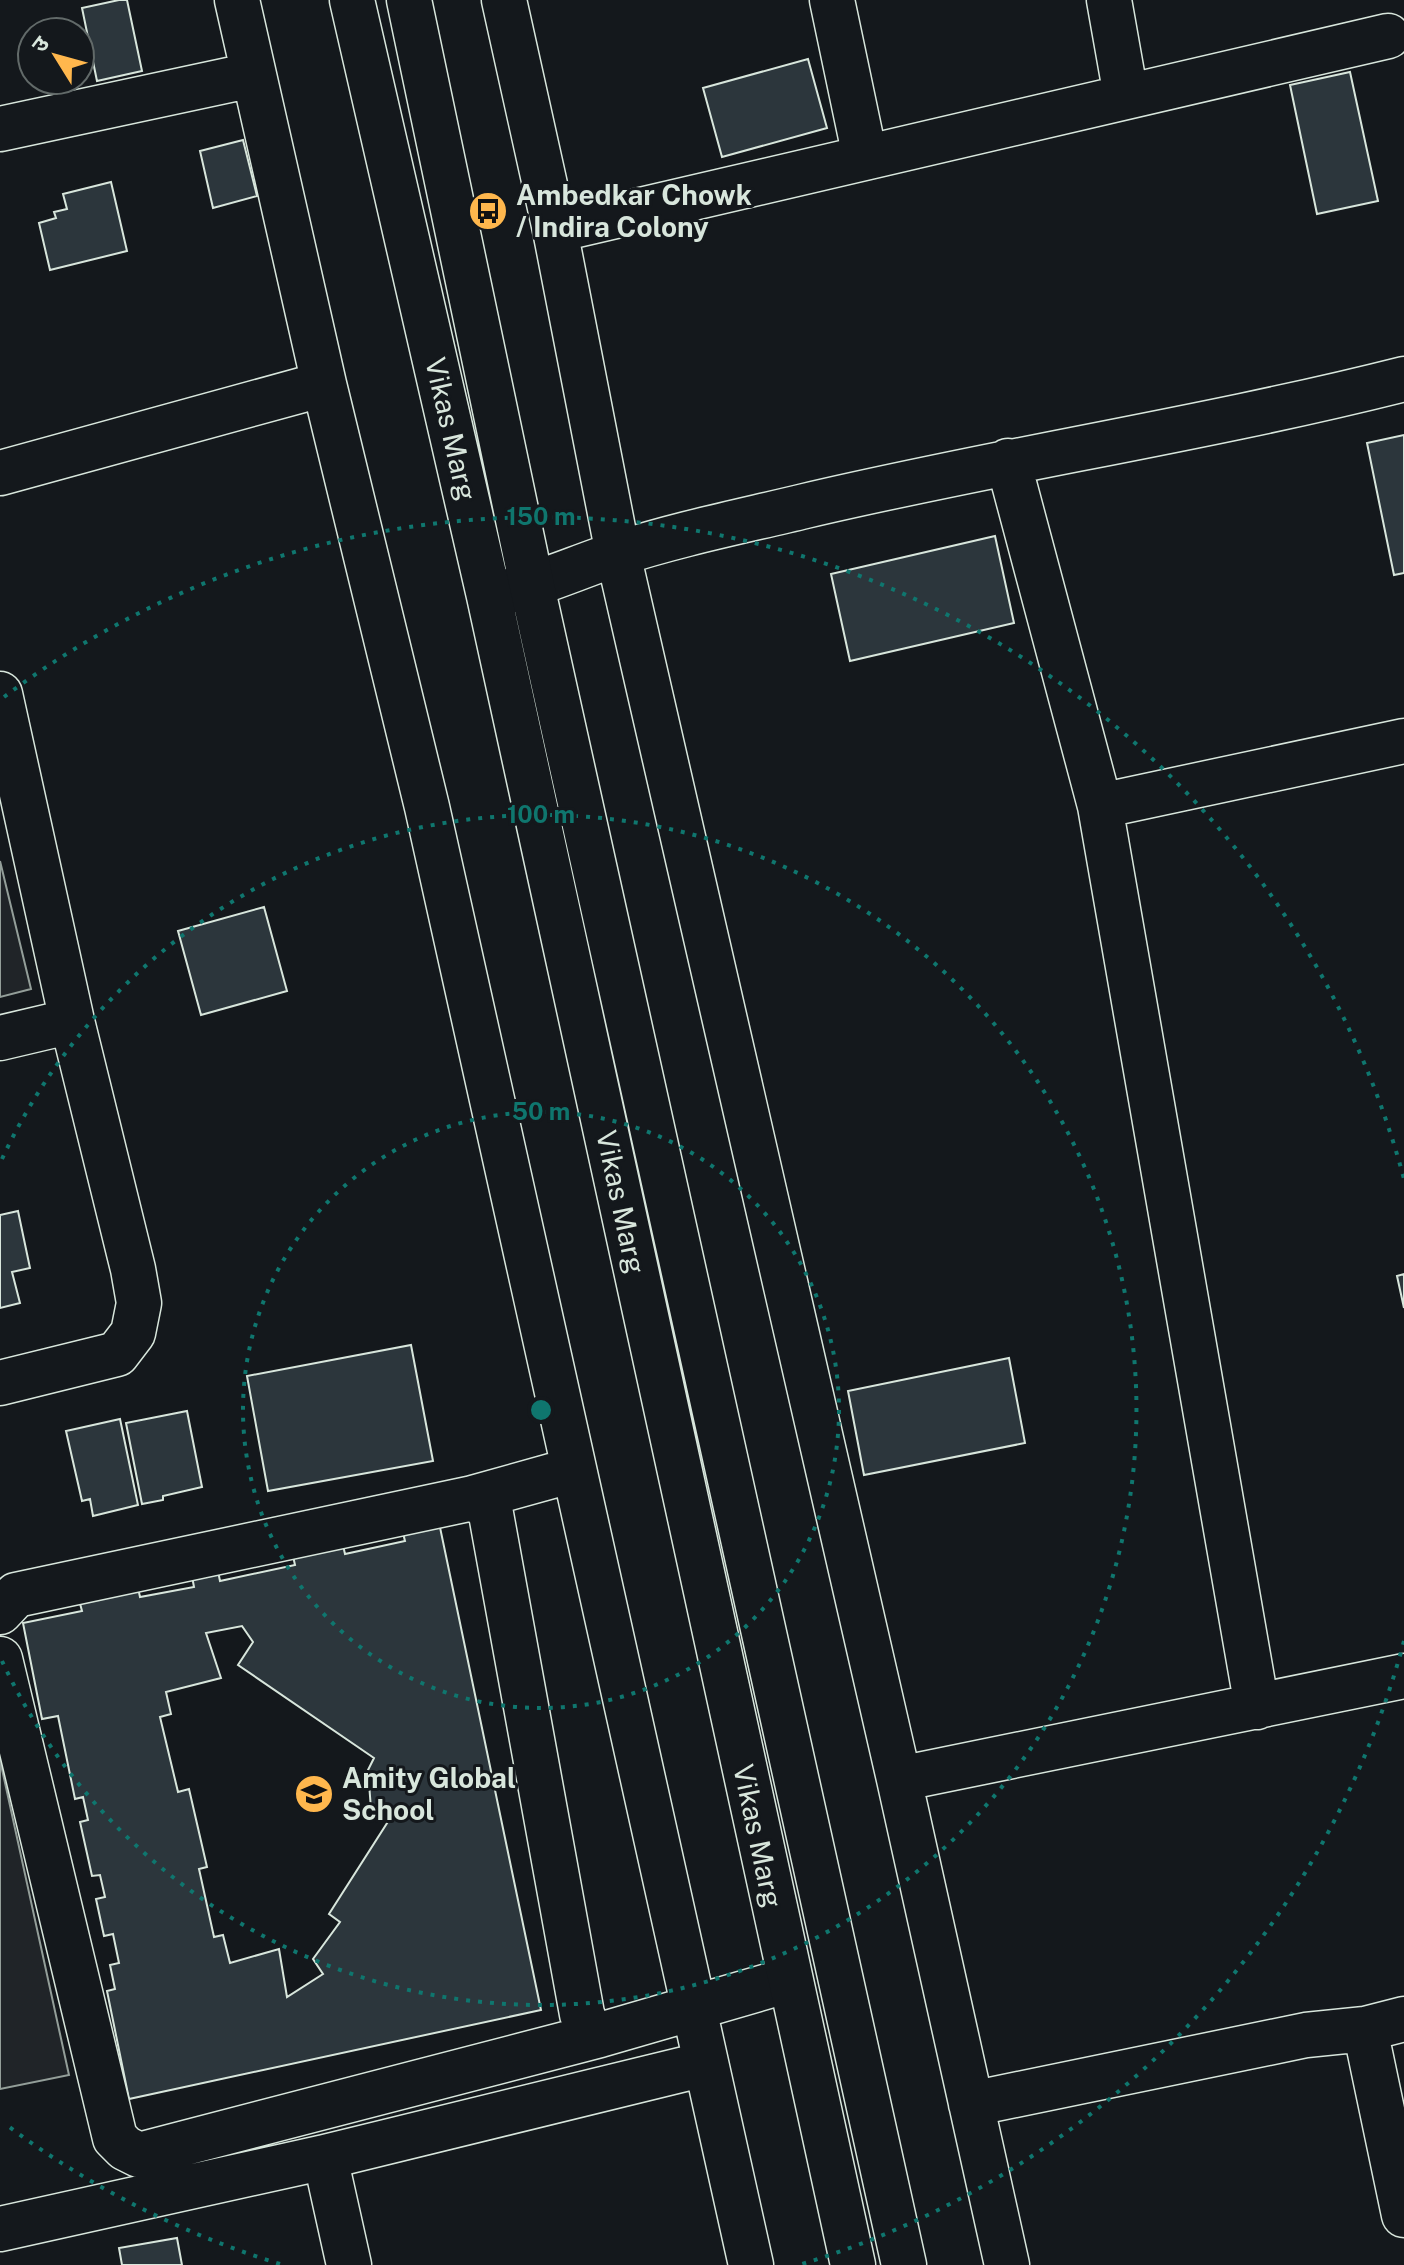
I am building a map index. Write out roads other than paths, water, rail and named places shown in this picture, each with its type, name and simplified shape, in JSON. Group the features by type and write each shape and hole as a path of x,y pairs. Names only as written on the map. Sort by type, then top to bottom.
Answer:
{"street":[{"path":"237,0 324,384 427,807 751,2265"},
{"name":"Vikas Marg","path":"352,0 489,596 853,2265"},
{"name":"Vikas Marg","path":"409,0 532,586 904,2265"},
{"path":"504,0 555,230 618,554 899,1779 1007,2265"},
{"path":"832,0 865,157"},
{"path":"1109,0 1126,96"},
{"path":"555,230 1388,36"},
{"path":"0,129 252,75"},
{"path":"489,596 532,586 618,554 805,506 1008,461 1293,407 1404,379"},
{"path":"0,473 324,384"},
{"path":"1008,461 1100,806 1257,1707"},
{"path":"0,694 72,1021 139,1303 133,1333 117,1354 0,1383"},
{"path":"1100,806 1404,741"},
{"path":"0,1038 72,1021"},
{"path":"0,1612 16,1595 473,1498 573,1470"},
{"path":"473,1498 485,1505 491,1514 582,2014 588,2030 600,2035"},
{"path":"0,1659 115,2138 139,2155 600,2035 789,1980"},
{"path":"899,1779 1404,1676"},
{"path":"971,2104 1306,2035 1384,2024 1404,2215"},
{"path":"0,2229 325,2157 705,2064"},
{"path":"325,2157 349,2265"}],"place":[{"name":"Ambedkar Chowk / Indira Colony","path":"488,211"},
{"name":"Amity Global School","path":"314,1794"}]}
